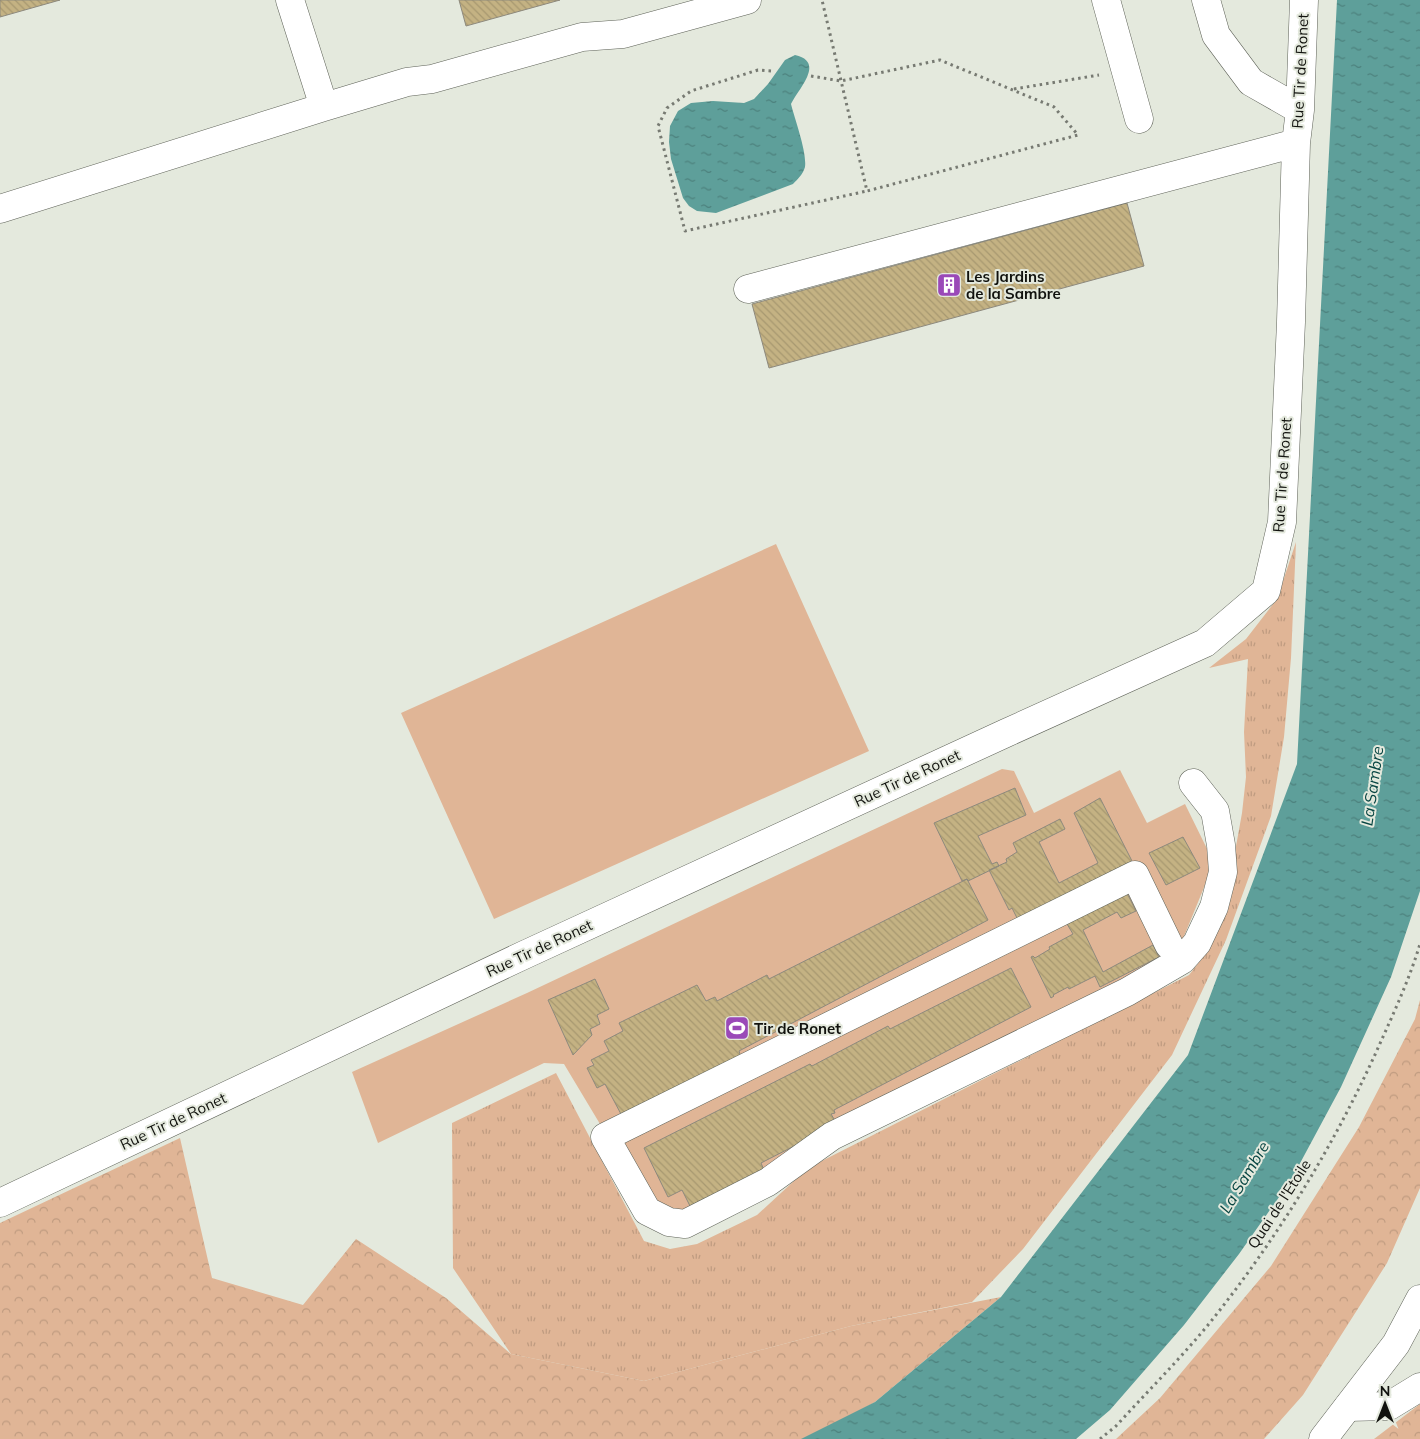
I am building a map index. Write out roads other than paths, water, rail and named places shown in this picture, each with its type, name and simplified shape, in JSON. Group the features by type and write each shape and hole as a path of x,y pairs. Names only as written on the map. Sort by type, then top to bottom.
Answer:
{"street":[{"path":"290,0 324,107"},
{"path":"0,209 408,82 432,79 582,37 623,34 747,0"},
{"path":"1106,0 1139,119"},
{"path":"1206,0 1216,35 1251,82 1300,110"},
{"name":"Rue Tir de Ronet","path":"0,1203 524,955 1205,643 1266,591 1282,522 1291,322 1296,143 1300,110 1304,0"},
{"path":"748,289 1296,143"},
{"path":"1169,946 1135,875 605,1137 647,1211 669,1222 685,1224 768,1182 832,1136 1127,992 1182,960 1198,943 1214,907 1223,872 1222,845 1215,811 1193,783"},
{"path":"1323,1439 1396,1344 1420,1299"},
{"path":"1348,1407 1389,1406 1420,1388"}],"water":[{"name":"La Sambre","path":"1337,0 1420,0 1420,891 1391,977 1341,1087 1291,1180 1239,1254 1184,1325 1110,1410 1076,1439 801,1439 875,1402 1001,1297 1188,1055 1297,764"},
{"path":"795,55 804,59 808,64 809,70 804,84 791,104 804,153 805,167 802,174 793,184 716,213 697,211 689,206 683,198 671,159 669,142 670,126 678,111 691,103 713,101 744,103 754,99 768,84 785,60"}],"place":[{"name":"Les Jardins de la Sambre","path":"949,285"},
{"name":"Tir de Ronet","path":"737,1028"}]}
